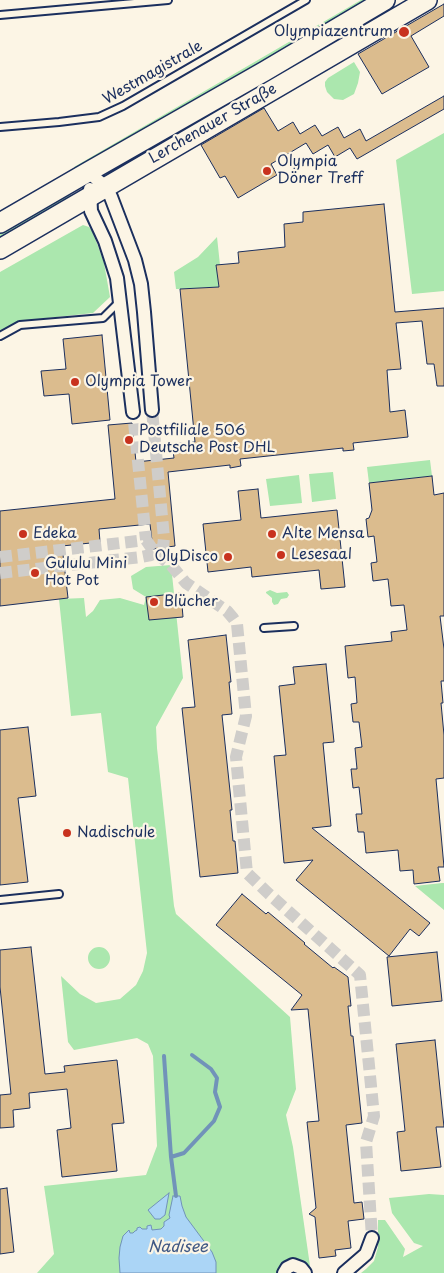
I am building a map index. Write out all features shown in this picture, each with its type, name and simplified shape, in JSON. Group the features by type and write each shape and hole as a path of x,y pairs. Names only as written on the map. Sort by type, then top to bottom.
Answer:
{"main road":[{"name":"Lerchenauer Straße","path":"0,224 385,0"},
{"name":"Lerchenauer Straße","path":"0,249 427,0"}],"street":[{"path":"88,172 99,192 117,210 135,260 144,312 152,410"},
{"path":"99,192 91,211 105,241 117,278 134,412"},
{"path":"121,300 130,309 144,312"},
{"path":"344,1273 366,1254 372,1238"},
{"path":"284,1273 287,1268 293,1265 301,1268 305,1273"}],"lane":[{"path":"0,15 168,0"},
{"name":"Westmagistrale","path":"0,127 100,118 306,0"},
{"path":"265,71 276,88"},
{"path":"0,336 20,325 103,318 121,300"},
{"path":"264,628 294,626"},
{"path":"0,900 60,894"}],"green space":[{"path":"361,0 369,0 76,170 74,167"},
{"path":"354,62 360,72 354,94 343,100 334,99 327,92 325,82 328,78"},
{"path":"243,94 251,94 106,178 105,175"},
{"path":"444,133 444,291 412,294 396,160"},
{"path":"72,195 72,199 0,241 0,229 58,197"},
{"path":"83,225 89,227 92,231 98,246 104,263 110,297 93,313 39,319 0,339 0,272"},
{"path":"217,237 220,265 216,265 219,287 176,289 174,272 198,257"},
{"path":"430,460 432,476 369,483 367,467"},
{"path":"333,472 336,499 312,502 309,474"},
{"path":"299,475 302,503 270,506 266,479"},
{"path":"171,565 183,678 156,727 174,906 176,914 290,1017 296,1089 286,1115 293,1147 311,1273 37,1273 54,1254 44,1186 146,1175 157,1146 153,1056 148,1044 137,1038 74,1050 68,1042 61,976 80,994 96,1003 120,999 136,985 143,971 147,953 128,778 108,772 101,713 71,716 59,599 84,598 86,617 93,611 100,600 120,598 144,605 146,597 133,589 131,576 146,567"},
{"path":"270,590 277,593 287,592 289,595 274,605 272,598 266,593"},
{"path":"442,883 444,883 444,910 415,886"},
{"path":"99,947 107,950 110,958 107,966 99,969 91,966 88,958 91,950"},
{"path":"429,1194 444,1195 444,1273 361,1273 374,1261 378,1247 378,1220 385,1220 405,1249 403,1257 423,1246 414,1243 392,1213 389,1198"}],"water":[{"path":"169,1193 165,1215 160,1219 155,1219 148,1210"},
{"name":"Nadisee","path":"173,1196 180,1196 186,1217 212,1252 216,1262 216,1273 120,1273 119,1258 123,1236 129,1230 130,1233 133,1233 140,1227 147,1229 147,1226 151,1225 152,1230 161,1229 164,1226 164,1222 170,1218"}],"building":[{"path":"444,4 444,16 411,36 429,67 382,94 358,54"},
{"path":"444,96 444,109 357,159 350,148 335,157 328,145 313,154 306,143 271,164 277,175 238,198 225,176 220,178 201,145 264,108 278,131 293,122 300,134 315,125 322,136 338,127 344,138 360,129 366,141"},
{"path":"384,204 395,312 444,308 444,386 437,386 434,364 427,364 422,321 396,323 401,369 387,370 390,412 405,410 408,437 353,443 354,450 343,451 343,448 240,459 241,466 230,468 230,465 168,472 175,546 153,549 150,524 99,529 100,542 62,546 68,598 0,606 0,511 115,499 108,425 132,423 136,462 174,458 172,444 195,442 180,289 219,287 216,265 239,263 238,252 285,247 284,224 303,222 303,212"},
{"name":"Olympia Tower","path":"102,335 110,420 72,424 69,394 44,396 41,371 66,369 63,339"},
{"path":"432,476 434,495 444,493 444,616 440,616 444,649 444,681 441,681 443,703 441,703 444,735 444,778 436,779 444,867 438,867 440,881 414,884 413,870 400,871 398,850 366,853 364,832 358,832 356,814 362,814 359,787 353,788 351,769 357,769 355,748 362,747 359,722 353,722 351,704 357,703 355,677 348,678 345,646 392,641 391,632 407,630 404,605 391,606 388,579 373,581 371,563 377,562 374,536 368,537 366,519 369,518 372,510 369,483"},
{"name":"Alte Mensa","path":"258,489 261,518 337,510 345,587 321,589 319,570 252,577 251,567 208,572 203,524 241,520 238,491"},
{"path":"181,593 183,617 149,620 146,597"},
{"path":"226,635 232,714 222,715 232,810 230,810 233,841 235,841 238,873 200,877 182,708 195,707 188,640"},
{"path":"326,664 334,742 323,743 331,826 312,828 430,923 419,936 410,929 389,956 296,880 313,860 284,863 274,756 286,755 279,686 295,684 293,667"},
{"path":"28,727 36,796 18,798 28,882 0,885 0,730"},
{"path":"242,894 266,914 268,912 333,968 348,977 351,1006 348,1006 362,1123 346,1125 354,1203 362,1202 364,1219 348,1221 351,1248 335,1250 336,1256 319,1258 315,1217 309,1214 316,1208 307,1122 319,1121 308,1009 291,1010 302,995 216,925"},
{"path":"31,947 45,1074 65,1072 64,1066 117,1060 124,1123 112,1124 117,1171 62,1177 57,1130 71,1128 67,1089 29,1093 30,1108 13,1110 14,1127 0,1128 0,1095 11,1094 0,987 0,950"},
{"path":"437,952 442,1001 392,1006 387,957"},
{"path":"435,1040 444,1127 436,1127 441,1167 401,1171 397,1132 405,1131 396,1044"},
{"path":"7,1188 14,1252 0,1254 0,1189"}],"waterway":[{"path":"171,1157 184,1153 214,1121 220,1107 215,1092 217,1078 211,1069 192,1055"},
{"path":"164,1056 171,1157 176,1196"}],"tunnel":[{"path":"0,573 141,557 151,555 163,547 164,538 152,410"},
{"path":"0,557 146,540 133,412"},
{"path":"146,540 155,553 171,565 186,583 227,611 237,624 246,716 236,757 247,873 360,975 374,1116 366,1142 372,1238"}],"place":[{"name":"Olympiazentrum","path":"404,32"},
{"name":"Olympia Döner Treff","path":"267,171"},
{"name":"Olympia Tower","path":"75,382"},
{"name":"Postfiliale 506 Deutsche Post DHL","path":"129,440"},
{"name":"Edeka","path":"23,534"},
{"name":"Alte Mensa","path":"272,534"},
{"name":"Lesesaal","path":"281,555"},
{"name":"OlyDisco","path":"228,557"},
{"name":"Gululu Mini Hot Pot","path":"35,573"},
{"name":"Blücher","path":"154,602"},
{"name":"Nadischule","path":"67,833"}]}
